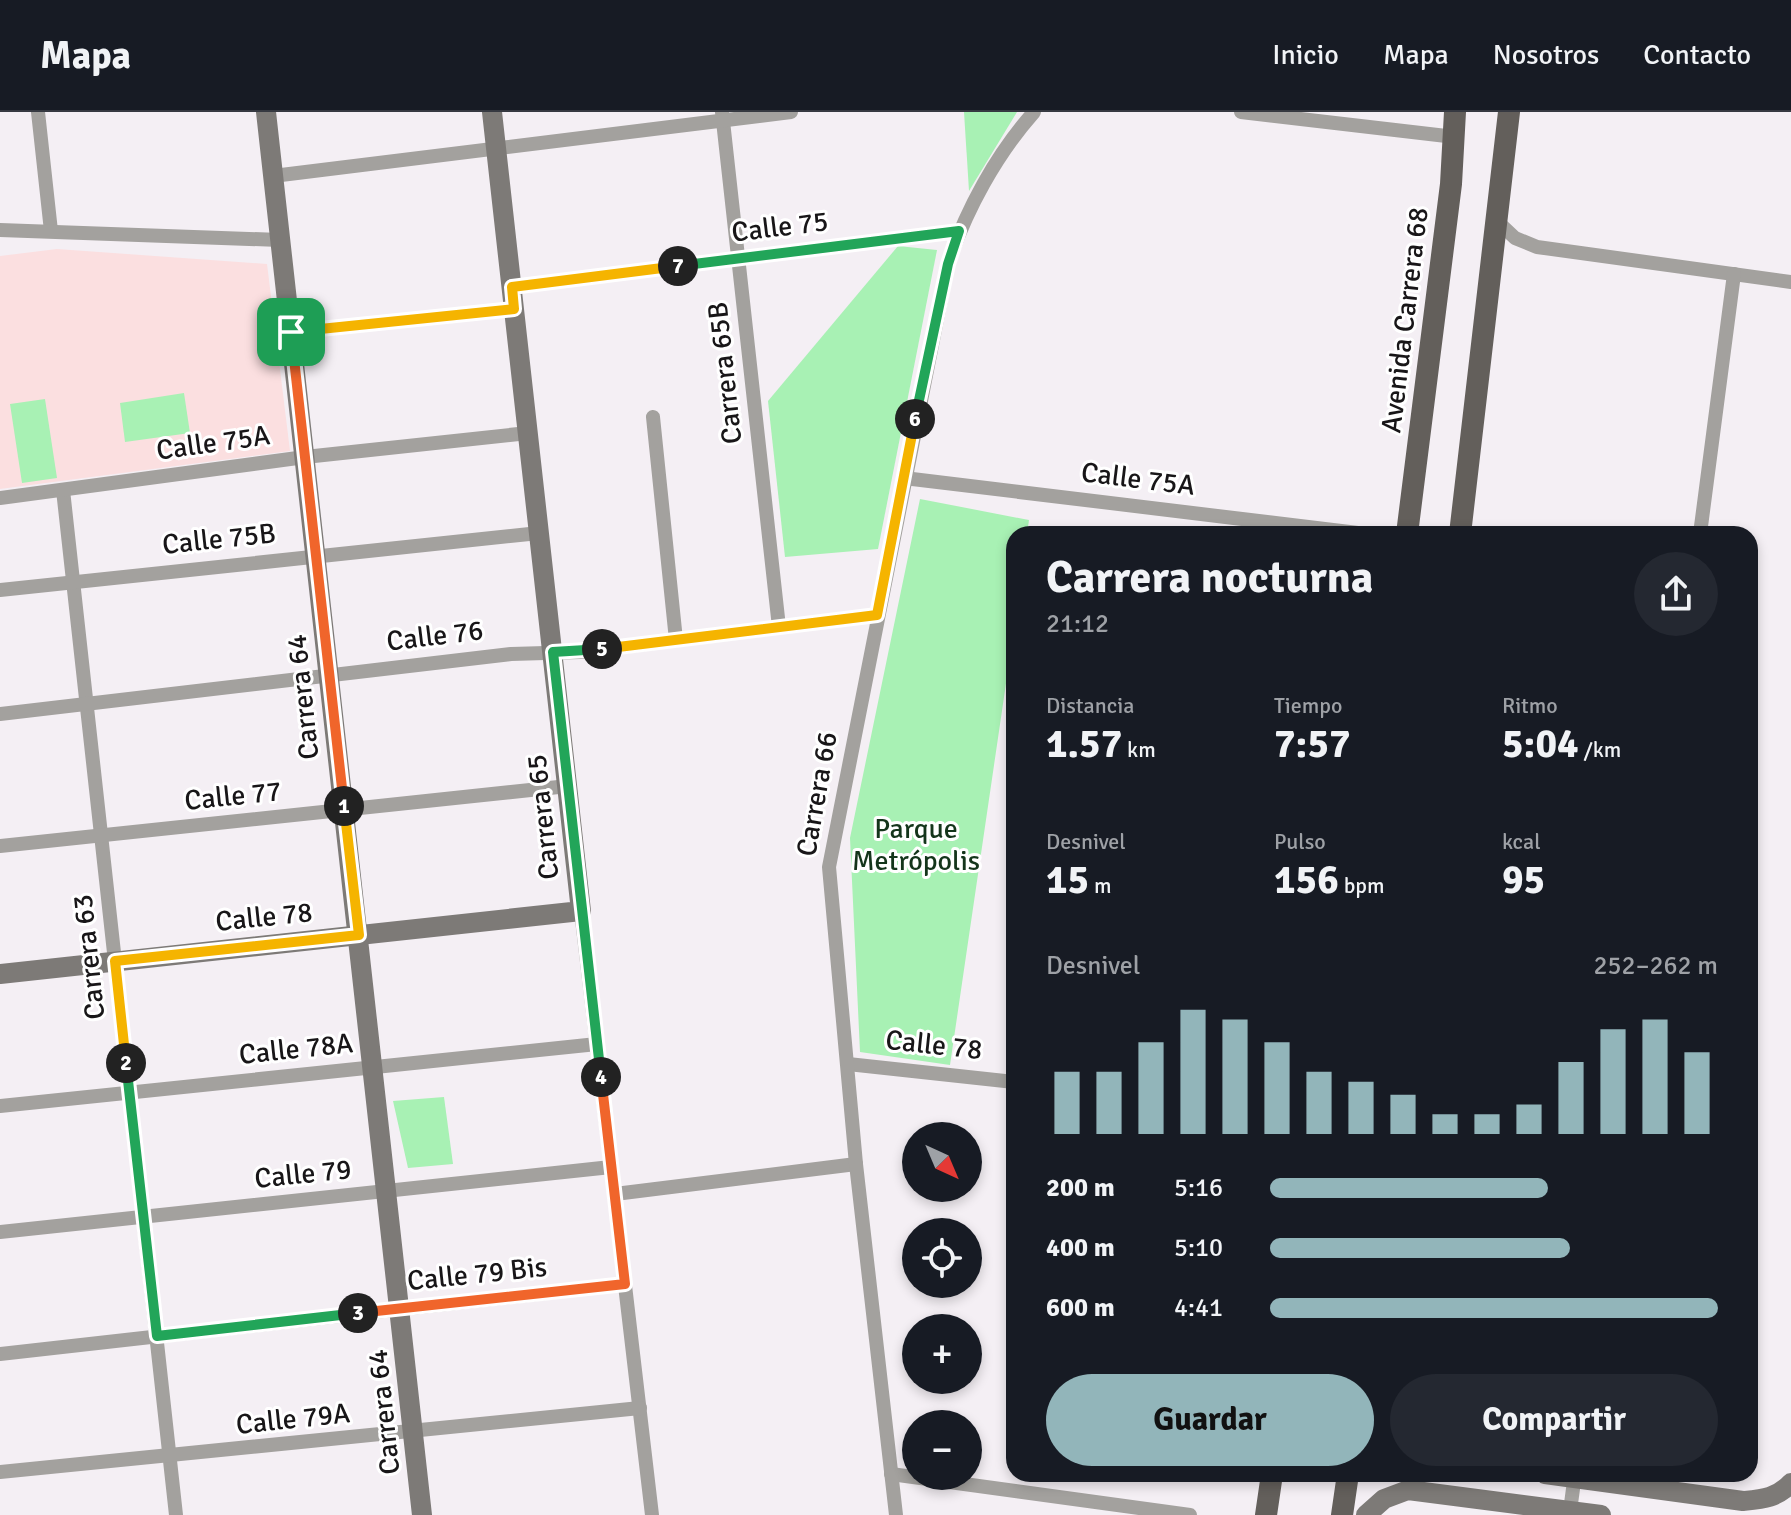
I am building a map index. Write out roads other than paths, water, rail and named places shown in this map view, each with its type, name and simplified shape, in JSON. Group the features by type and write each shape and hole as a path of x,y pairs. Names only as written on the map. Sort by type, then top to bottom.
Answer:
{"main road":[{"name":"Avenida Carrera 68","path":"1408,526 1455,137 1455,112"},
{"path":"1461,526 1509,112"},
{"path":"1266,1515 1271,1482"},
{"path":"1342,1515 1347,1482"}],"street":[{"path":"38,112 51,231"},
{"name":"Carrera 64","path":"266,112 422,1515"},
{"name":"Carrera 65","path":"492,112 652,1515"},
{"path":"273,176 723,116 791,112"},
{"name":"Carrera 66","path":"896,1515 856,1164 829,867 932,334 959,231 986,182 1034,112"},
{"path":"1241,112 1455,137"},
{"name":"Carrera 65B","path":"723,116 779,627"},
{"path":"1498,222 1515,238 1537,247 1791,282"},
{"path":"0,230 280,240"},
{"name":"Calle 75","path":"512,287 959,231"},
{"path":"1701,526 1734,274"},
{"path":"291,332 514,309"},
{"path":"653,417 676,640"},
{"name":"Calle 75A","path":"0,498 305,457 528,433"},
{"name":"Calle 75A","path":"904,478 1300,526"},
{"name":"Carrera 63","path":"63,490 176,1515"},
{"name":"Calle 75B","path":"0,590 539,533"},
{"name":"Calle 76","path":"0,714 877,615"},
{"name":"Calle 77","path":"0,846 568,786"},
{"name":"Calle 78","path":"0,974 581,911"},
{"name":"Calle 78A","path":"0,1106 597,1044"},
{"name":"Calle 78","path":"848,1064 1006,1081"},
{"path":"615,1194 856,1164"},
{"name":"Calle 79","path":"0,1232 611,1167"},
{"name":"Calle 79 Bis","path":"0,1354 625,1284"},
{"name":"Calle 79A","path":"0,1472 170,1458 640,1408"},
{"path":"891,1474 1190,1515"},
{"path":"1570,1511 1574,1482"},
{"path":"1613,1482 1743,1501 1769,1498 1781,1493 1791,1483"},
{"path":"1366,1515 1384,1499 1408,1490 1601,1515"},
{"path":"1701,1496 1741,1515"}],"park label":[{"name":"Parque Metrópolis","path":"916,845"}]}
